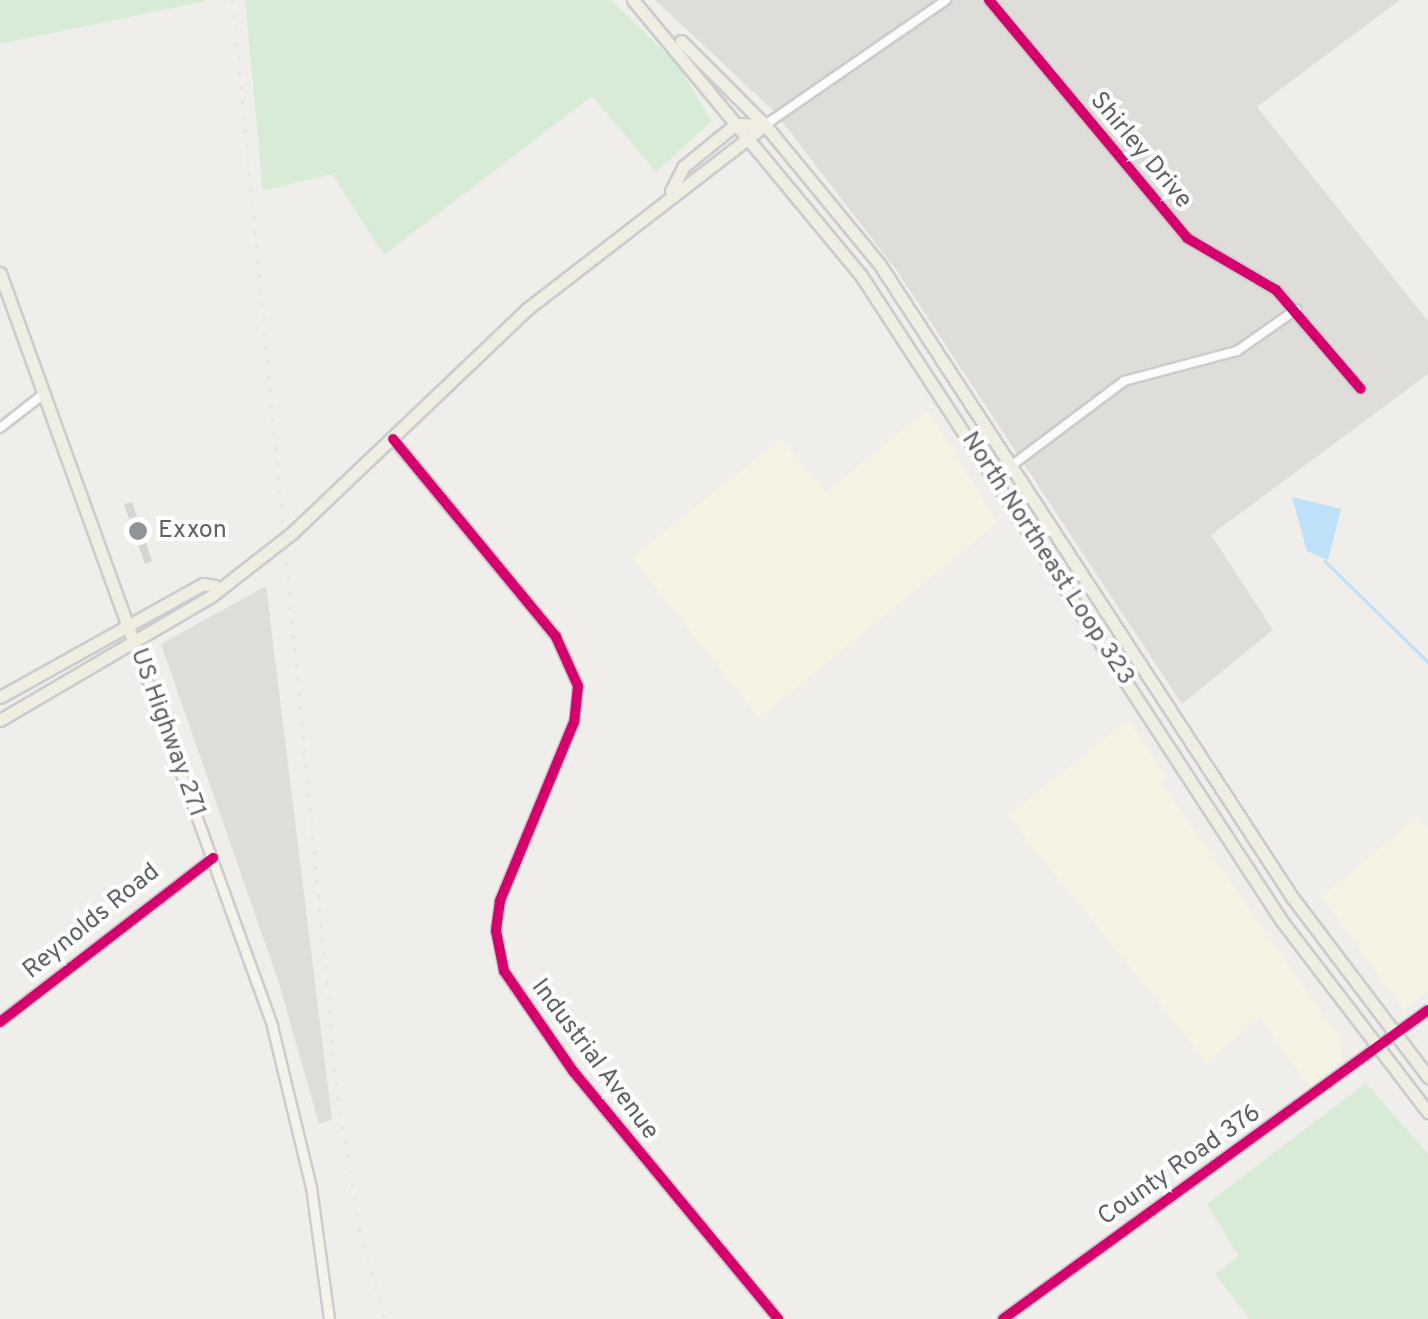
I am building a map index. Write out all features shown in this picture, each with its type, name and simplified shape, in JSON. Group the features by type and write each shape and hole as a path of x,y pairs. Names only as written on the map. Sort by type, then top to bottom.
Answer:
{"highway":[{"name":"North Northeast Loop 323","path":"633,0 765,125 880,265 1234,807 1428,1077"},
{"name":"North Northeast Loop 323","path":"650,17 862,277 1215,819 1378,1050 1428,1112"},
{"path":"671,191 683,166 736,124 765,125"},
{"path":"0,720 210,597 215,586 304,524 503,331 671,191 765,125"},
{"path":"862,277 880,265"},
{"name":"US Highway 271","path":"0,272 134,641"},
{"path":"1036,542 1054,530"},
{"path":"0,697 203,584 215,586"},
{"path":"1215,819 1234,807"}],"main road":[{"name":"US Highway 271","path":"134,641 213,858 290,1094 329,1319"}],"street":[{"path":"765,125 946,0"},
{"name":"Shirley Drive","path":"989,0 1187,238 1297,309 1361,389"},
{"path":"995,478 1124,382 1237,351 1297,309"},
{"path":"0,428 42,396"},
{"name":"Industrial Avenue","path":"393,440 556,637 578,686 574,722 500,901 496,932 504,970 573,1072 778,1319"},
{"name":"Reynolds Road","path":"0,1022 213,858"},
{"name":"County Road 376","path":"1003,1319 1428,1010"}],"shaded area":[{"path":"655,0 1400,0 1257,107 1428,321 1428,374 1211,535 1273,630 1182,704 897,271 774,111"},
{"path":"928,410 997,523 759,718 632,557 781,439 826,492"},
{"path":"266,586 332,1120 319,1124 279,983 161,644"},
{"path":"1128,720 1168,779 1161,783 1340,1039 1342,1067 1312,1089 1259,1017 1207,1062 1008,816"},
{"path":"1417,818 1428,831 1428,990 1404,1010 1322,896"}],"green space":[{"path":"0,0 206,0 206,1 0,44"},
{"path":"245,0 611,0 677,64 712,121 656,172 592,96 384,255 332,174 263,191"},
{"path":"1366,1083 1428,1154 1428,1319 1250,1319 1215,1274 1239,1256 1207,1204"}],"water":[{"path":"1292,497 1341,509 1328,560 1307,551"}],"building":[{"name":"Exxon","path":"132,502 152,561 145,564 124,504"}],"waterway":[{"path":"1325,561 1428,662"}],"railway":[{"path":"233,0 338,1098 360,1230 385,1319"}],"cycle path":[{"path":"989,0 1187,238 1276,290 1361,389"},
{"path":"393,439 556,637 578,686 574,722 500,901 496,931 504,971 573,1071 778,1319"},
{"path":"0,1022 213,858"},
{"path":"1003,1319 1428,1010"}],"place":[{"name":"Exxon","path":"138,531"}]}
